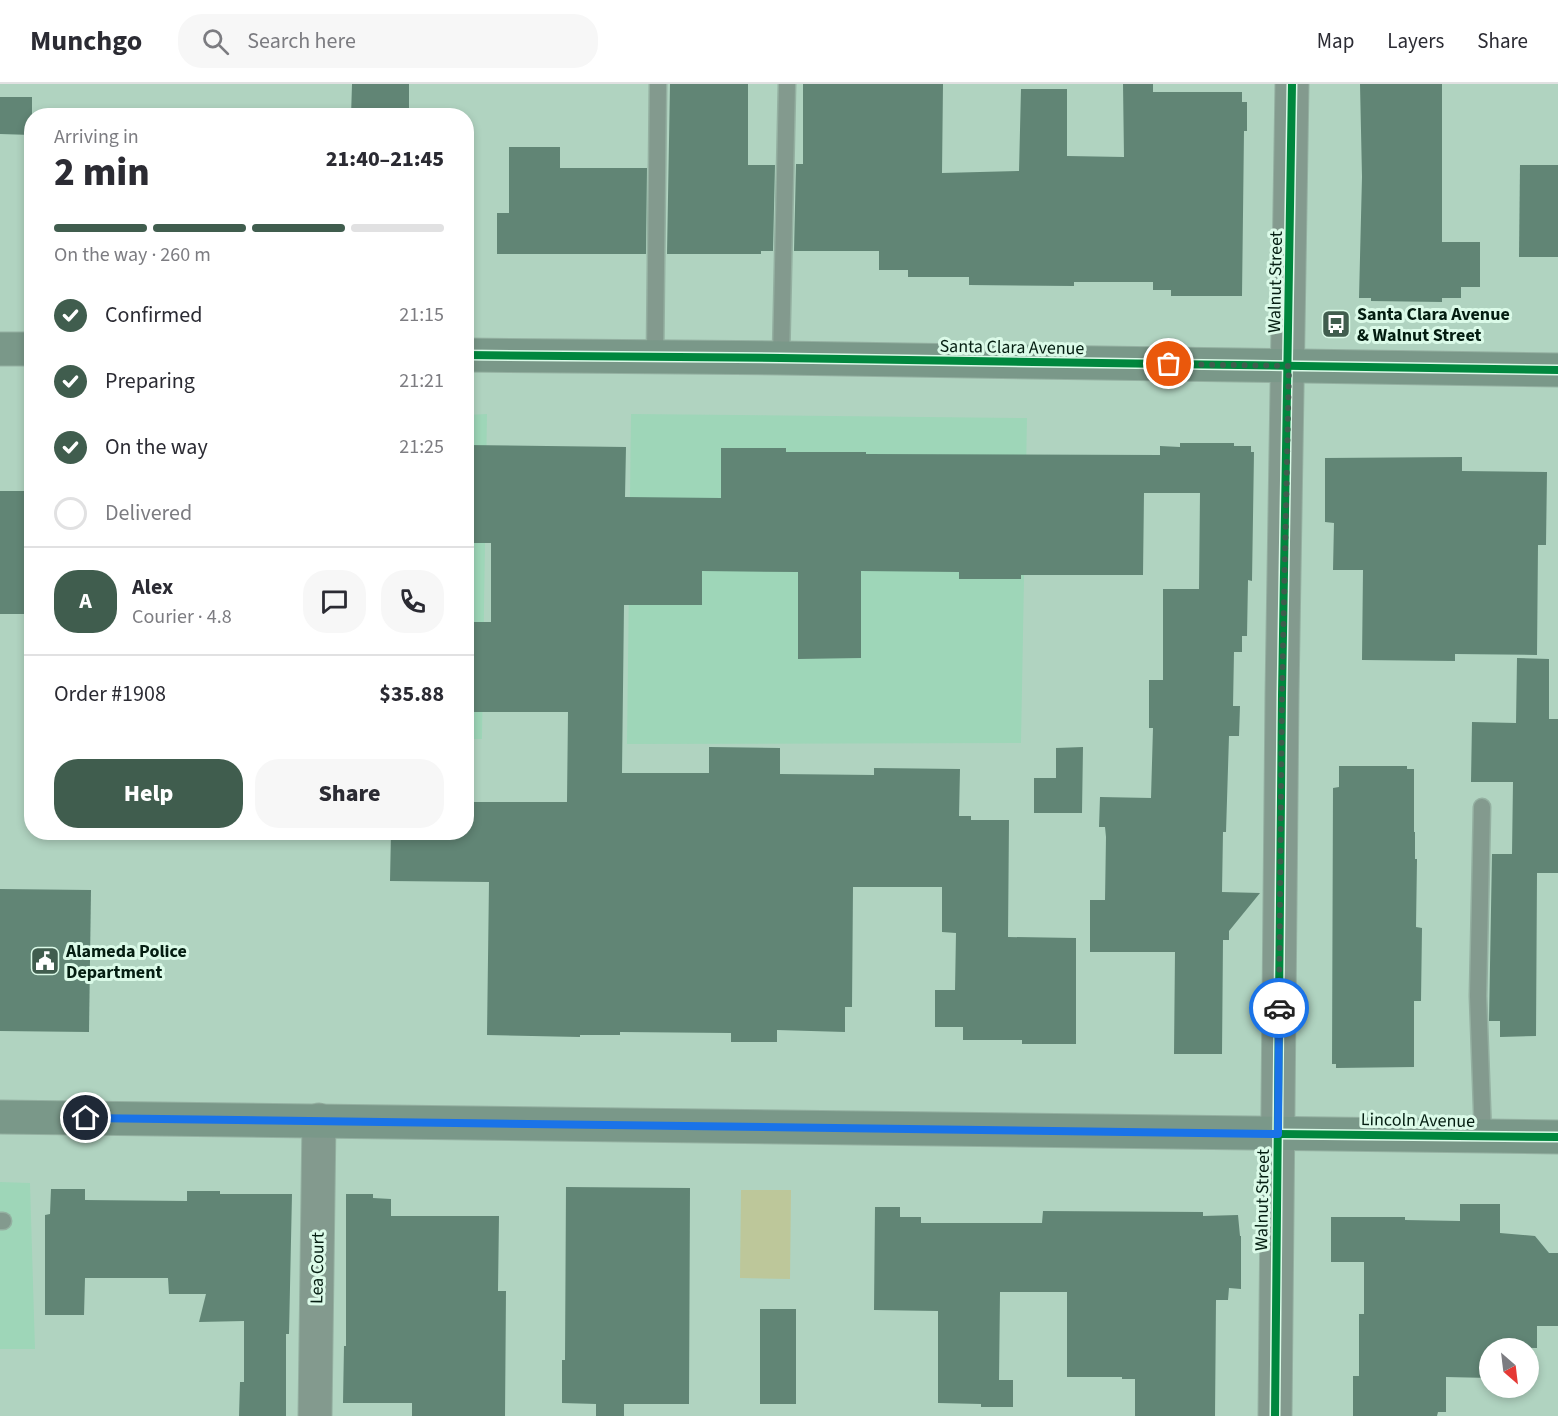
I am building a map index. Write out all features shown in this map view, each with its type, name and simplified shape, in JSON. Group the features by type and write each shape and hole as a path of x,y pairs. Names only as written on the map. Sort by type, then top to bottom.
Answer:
{"main road":[{"path":"0,349 24,349"},
{"name":"Santa Clara Avenue","path":"474,355 1558,370"},
{"name":"Lincoln Avenue","path":"0,1117 1558,1137"}],"street":[{"name":"Walnut Street","path":"1275,1416 1282,695 1292,84"},
{"name":"Lea Court","path":"315,1416 319,1120"}],"lane":[{"path":"655,357 658,84"},
{"path":"781,358 787,84"},
{"path":"1482,807 1478,996 1483,1136"}],"shaded area":[{"path":"487,414 482,739 474,739 474,415"},
{"path":"631,414 1027,418 1021,743 627,744"},
{"path":"0,1182 30,1183 35,1349 0,1349"},
{"path":"741,1190 791,1190 790,1279 740,1278"}],"building":[{"path":"352,84 409,84 409,108 351,108"},
{"path":"670,84 748,84 748,165 775,165 773,251 761,251 761,254 667,254"},
{"path":"803,84 943,84 942,173 1019,171 1021,89 1067,89 1067,156 1124,157 1123,84 1153,84 1153,92 1242,92 1242,102 1247,102 1247,131 1244,131 1242,296 1171,296 1171,290 1153,290 1153,282 1074,282 1074,286 969,285 969,277 908,277 908,270 879,270 879,251 794,251 796,164 803,164"},
{"path":"1360,84 1442,84 1442,242 1480,242 1480,287 1461,287 1461,298 1442,298 1442,302 1371,301 1371,298 1359,298 1362,177"},
{"path":"0,97 32,97 32,108 24,108 24,135 0,134"},
{"path":"509,147 560,147 560,168 647,168 646,254 497,254 497,213 509,213"},
{"path":"1520,165 1558,165 1558,257 1519,257"},
{"path":"1180,443 1234,443 1234,446 1251,446 1251,452 1254,452 1252,581 1248,580 1247,636 1242,636 1242,652 1234,652 1233,706 1240,706 1239,736 1229,736 1222,892 1260,893 1229,931 1229,940 1223,940 1222,1054 1174,1054 1175,952 1090,952 1090,900 1105,900 1106,837 1105,827 1099,827 1100,797 1151,798 1153,728 1149,728 1149,680 1163,680 1163,589 1199,589 1200,493 1144,493 1143,575 1021,575 1021,579 959,579 959,572 861,571 861,658 798,659 798,572 702,571 702,605 624,605 622,773 709,773 709,747 780,748 780,774 874,775 874,768 960,769 959,816 971,816 971,820 1009,820 1008,937 1076,938 1076,1044 1022,1044 1022,1040 963,1040 963,1027 935,1027 935,990 955,990 956,933 942,932 942,887 853,887 852,1007 845,1007 845,1032 777,1030 777,1042 731,1042 731,1033 620,1032 620,1035 580,1035 580,1037 487,1035 489,882 390,881 391,840 474,840 474,802 567,802 568,712 474,712 474,622 491,622 491,543 474,543 474,445 626,447 625,497 721,498 721,448 786,448 786,452 866,452 866,454 1160,455 1160,446 1180,447"},
{"path":"1462,457 1462,471 1547,472 1546,545 1538,545 1537,655 1455,654 1455,661 1362,660 1363,570 1333,570 1334,523 1325,522 1325,458"},
{"path":"0,491 24,491 24,614 0,614"},
{"path":"1517,658 1549,659 1549,719 1558,719 1558,873 1537,873 1536,1036 1500,1037 1500,1021 1489,1021 1492,854 1512,854 1513,782 1471,782 1472,722 1516,723"},
{"path":"1083,747 1082,813 1034,813 1034,778 1056,778 1056,748"},
{"path":"1339,766 1407,766 1407,769 1414,769 1414,832 1415,859 1417,859 1416,927 1422,928 1421,1001 1414,1001 1414,1067 1336,1068 1336,1064 1332,1064 1333,788 1339,787"},
{"name":"Alameda Police Department","path":"0,889 91,890 89,1032 0,1031"},
{"path":"566,1187 690,1188 689,1404 624,1404 624,1416 596,1416 596,1404 562,1403 562,1360 565,1360"},
{"path":"51,1189 85,1189 85,1200 187,1201 187,1191 220,1191 220,1194 292,1194 289,1334 286,1334 286,1416 239,1416 240,1382 244,1382 244,1321 199,1322 206,1294 169,1294 168,1278 85,1278 84,1315 45,1315 45,1215 50,1214"},
{"path":"346,1194 373,1194 373,1198 391,1199 391,1216 499,1216 498,1291 506,1291 505,1416 412,1416 412,1403 343,1403 344,1346 346,1346"},
{"path":"1460,1204 1500,1204 1500,1233 1535,1236 1549,1253 1558,1253 1558,1326 1537,1326 1537,1338 1479,1338 1479,1378 1446,1377 1446,1412 1438,1412 1437,1416 1353,1416 1353,1376 1359,1376 1359,1314 1364,1314 1364,1262 1331,1262 1331,1217 1405,1217 1405,1220 1460,1221"},
{"path":"875,1207 900,1207 900,1217 921,1217 921,1223 1042,1223 1043,1211 1203,1212 1203,1216 1238,1215 1241,1236 1241,1289 1229,1288 1228,1300 1216,1300 1215,1416 1135,1416 1135,1379 1067,1377 1067,1292 1000,1292 999,1380 1013,1380 1013,1407 938,1403 938,1311 874,1310"},
{"path":"760,1309 796,1309 796,1404 760,1404"}],"cycle path":[{"path":"1275,1416 1282,695 1292,84"},
{"path":"474,355 1558,370"},
{"path":"1278,1134 1558,1137"}],"way so far":[{"path":"1169,364 1289,366 1282,695 1279,1008"}],"place":[{"name":"Santa Clara Avenue & Walnut Street","path":"1336,324"},
{"name":"Alameda Police Department","path":"45,961"}],"route":[{"path":"86,1118 1278,1134 1279,1008"}]}
